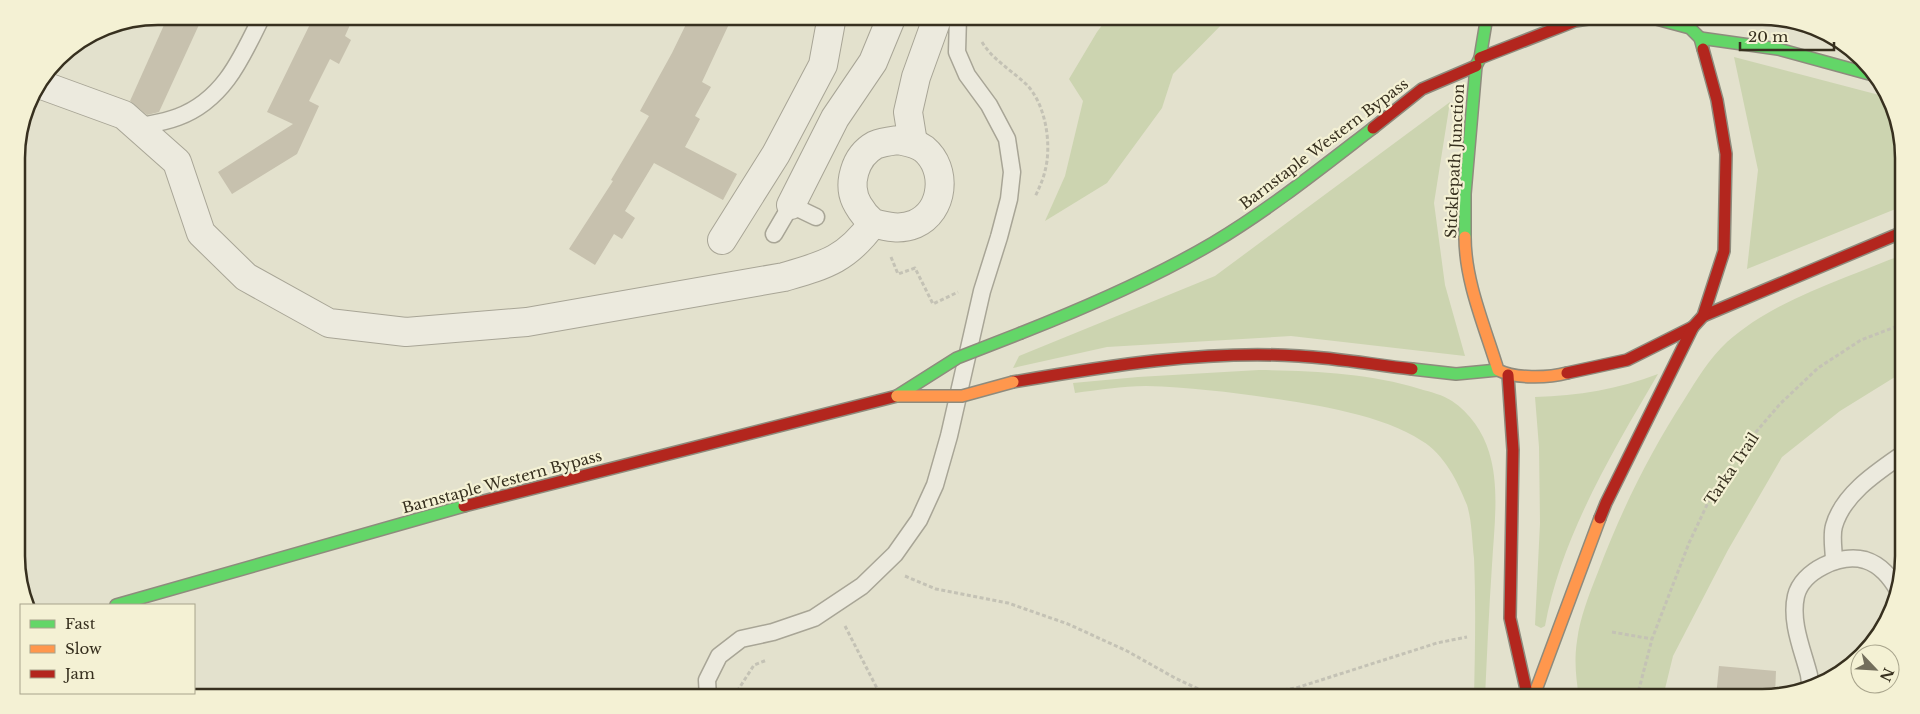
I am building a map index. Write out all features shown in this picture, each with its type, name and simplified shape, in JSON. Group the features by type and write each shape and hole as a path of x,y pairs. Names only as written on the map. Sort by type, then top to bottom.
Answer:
{"main road":[{"name":"Sticklepath Junction","path":"1486,25 1478,62 1465,194 1465,247 1473,290 1498,370"},
{"path":"1478,62 1566,25"},
{"path":"1679,25 1690,28"},
{"path":"1536,689 1606,503 1693,327 1702,316 1724,251 1726,154 1717,100 1700,38 1688,25"},
{"path":"1700,38 1778,49 1863,71"},
{"name":"Barnstaple Western Bypass","path":"897,396 958,358 1101,301 1212,243 1296,188 1422,89 1478,62"},
{"path":"1702,316 1895,235"},
{"path":"1498,370 1508,375 1556,376 1627,360 1693,327"},
{"name":"Barnstaple Western Bypass","path":"120,604 470,505 897,396 962,396 1013,382 1101,367 1220,356 1299,356 1456,374 1498,370"},
{"path":"1508,375 1513,450 1510,618 1526,689"}],"street":[{"path":"722,240 776,154 823,65 830,25"},
{"path":"791,205 835,118 873,62 888,25"},
{"path":"914,143 908,112 916,77 935,25"},
{"path":"46,86 124,115 177,162 201,233 246,277 329,323 406,332 527,322 784,277 825,265 844,255 867,232 914,225 931,211 939,198 940,182 936,163 924,149 914,143 898,140 877,144 867,151 857,163 853,176 853,191 867,232"}],"lane":[{"path":"137,127 178,117 204,104 218,92 244,52 258,25"},
{"path":"708,689 707,680 719,656 741,639 774,632 814,618 862,586 895,554 919,520 936,485 982,291 999,237 1012,172 1007,139 989,105 967,75 957,52 958,25"},
{"path":"774,234 791,205 816,218"},
{"path":"1834,562 1834,527 1845,504 1882,468 1895,460"},
{"path":"1810,680 1794,615 1799,587 1806,577 1834,562 1848,558 1865,560 1880,567 1892,580"}],"path":[{"path":"867,232 888,250 898,274 915,268 933,304 960,291 982,291"},
{"name":"Tarka Trail","path":"1639,689 1652,639 1689,543 1713,492 1742,447 1780,404 1818,368 1861,340 1895,327"},
{"path":"902,575 936,589 1008,603 1068,624 1127,651 1175,678 1199,689"},
{"path":"842,621 877,689"},
{"path":"1612,632 1652,639"},
{"path":"1290,689 1437,642 1467,637"}],"green space":[{"path":"1102,25 1221,25 1173,74 1162,108 1107,183 1045,221 1065,176 1083,101 1069,79"},
{"path":"1734,57 1879,95 1885,107 1894,140 1895,209 1747,269 1758,170"},
{"path":"1450,102 1434,203 1445,285 1465,356 1291,336 1107,347 1013,368 1019,356 1215,276"},
{"path":"1895,258 1895,377 1840,411 1782,457 1728,550 1673,656 1665,689 1578,689 1576,655 1578,632 1588,598 1616,527 1647,462 1671,420 1709,362 1740,331 1769,312 1815,290"},
{"path":"1259,370 1361,376 1381,379 1441,395 1465,411 1483,437 1489,452 1494,479 1495,523 1485,689 1474,689 1475,575 1469,511 1459,487 1444,461 1437,453 1422,441 1388,424 1349,412 1308,404 1224,392 1146,386 1110,388 1075,393 1073,383"},
{"path":"1658,374 1607,464 1576,527 1563,560 1545,626 1541,628 1535,625 1540,523 1539,447 1535,397 1598,391"}],"building":[{"path":"164,25 199,25 159,112 147,115 130,101"},
{"path":"310,25 350,25 345,36 351,40 339,64 330,59 309,101 319,106 297,154 232,194 218,172 293,124 267,112"},
{"path":"686,25 729,25 702,82 711,87 695,116 700,119 685,147 737,174 723,200 654,163 625,211 635,218 622,239 614,234 595,265 569,249 613,181 611,180 649,116 640,111"},
{"path":"1719,666 1776,671 1775,688 1717,689"}],"traffic: fast":[{"path":"1465,237 1465,194 1476,66 1480,58 1486,25"},
{"path":"1679,25 1690,28 1700,38 1703,49"},
{"path":"1700,38 1778,49 1864,73"},
{"path":"1021,333 1119,292 1167,269 1213,243 1275,202 1373,128"},
{"path":"897,396 957,358 1021,333"},
{"path":"1412,369 1456,374 1498,370"},
{"path":"120,604 464,506"}],"traffic: slow":[{"path":"1465,237 1468,271 1472,288 1498,370 1513,375 1532,377 1567,373"},
{"path":"897,396 962,396 1013,382"},
{"path":"1536,689 1600,518"}],"traffic: jam":[{"path":"1480,58 1565,25"},
{"path":"1567,373 1627,360 1693,327 1703,316 1724,251 1726,154 1717,100 1703,49"},
{"path":"1373,128 1422,89 1476,66"},
{"path":"1703,316 1895,235"},
{"path":"1600,518 1693,327"},
{"path":"1013,382 1120,365 1227,355 1313,357 1412,369"},
{"path":"1508,375 1513,450 1510,618 1526,689"},
{"path":"464,506 897,396"}]}
